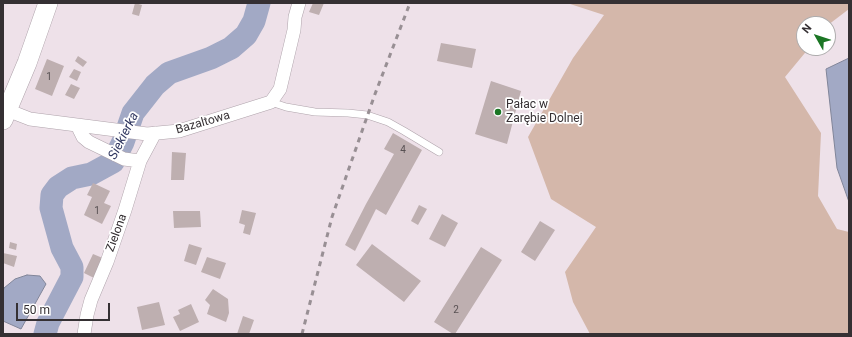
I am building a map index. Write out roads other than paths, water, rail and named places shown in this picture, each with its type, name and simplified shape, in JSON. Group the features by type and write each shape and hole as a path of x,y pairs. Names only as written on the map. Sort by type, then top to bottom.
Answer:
{"main road":[{"path":"5,115 27,63 48,3"}],"street":[{"path":"271,102 280,89 299,3"},
{"name":"Bazaltowa","path":"5,115 96,128 151,133 179,131 271,102"},
{"path":"77,125 83,137 89,142 124,159 140,161"},
{"name":"Zielona","path":"84,334 91,300 125,210 140,161 151,133"}],"lane":[{"path":"271,102 286,107 314,112 367,115 393,125 439,152"}],"water":[{"path":"849,58 849,202 837,168 826,69"},
{"path":"27,275 40,276 46,284 21,329 3,321 3,292 4,288 15,279"}],"waterway":[{"name":"Siekierka","path":"45,334 48,323 72,277 72,267 62,248 51,208 52,195 58,187 72,178 91,174 113,162 123,142 133,113 155,85 169,73 211,58 231,48 246,35 254,21 259,3"}],"railway":[{"path":"302,334 332,217 375,94 410,3"}],"place":[{"name":"Pałac w Zarębie Dolnej","path":"498,112"}]}
